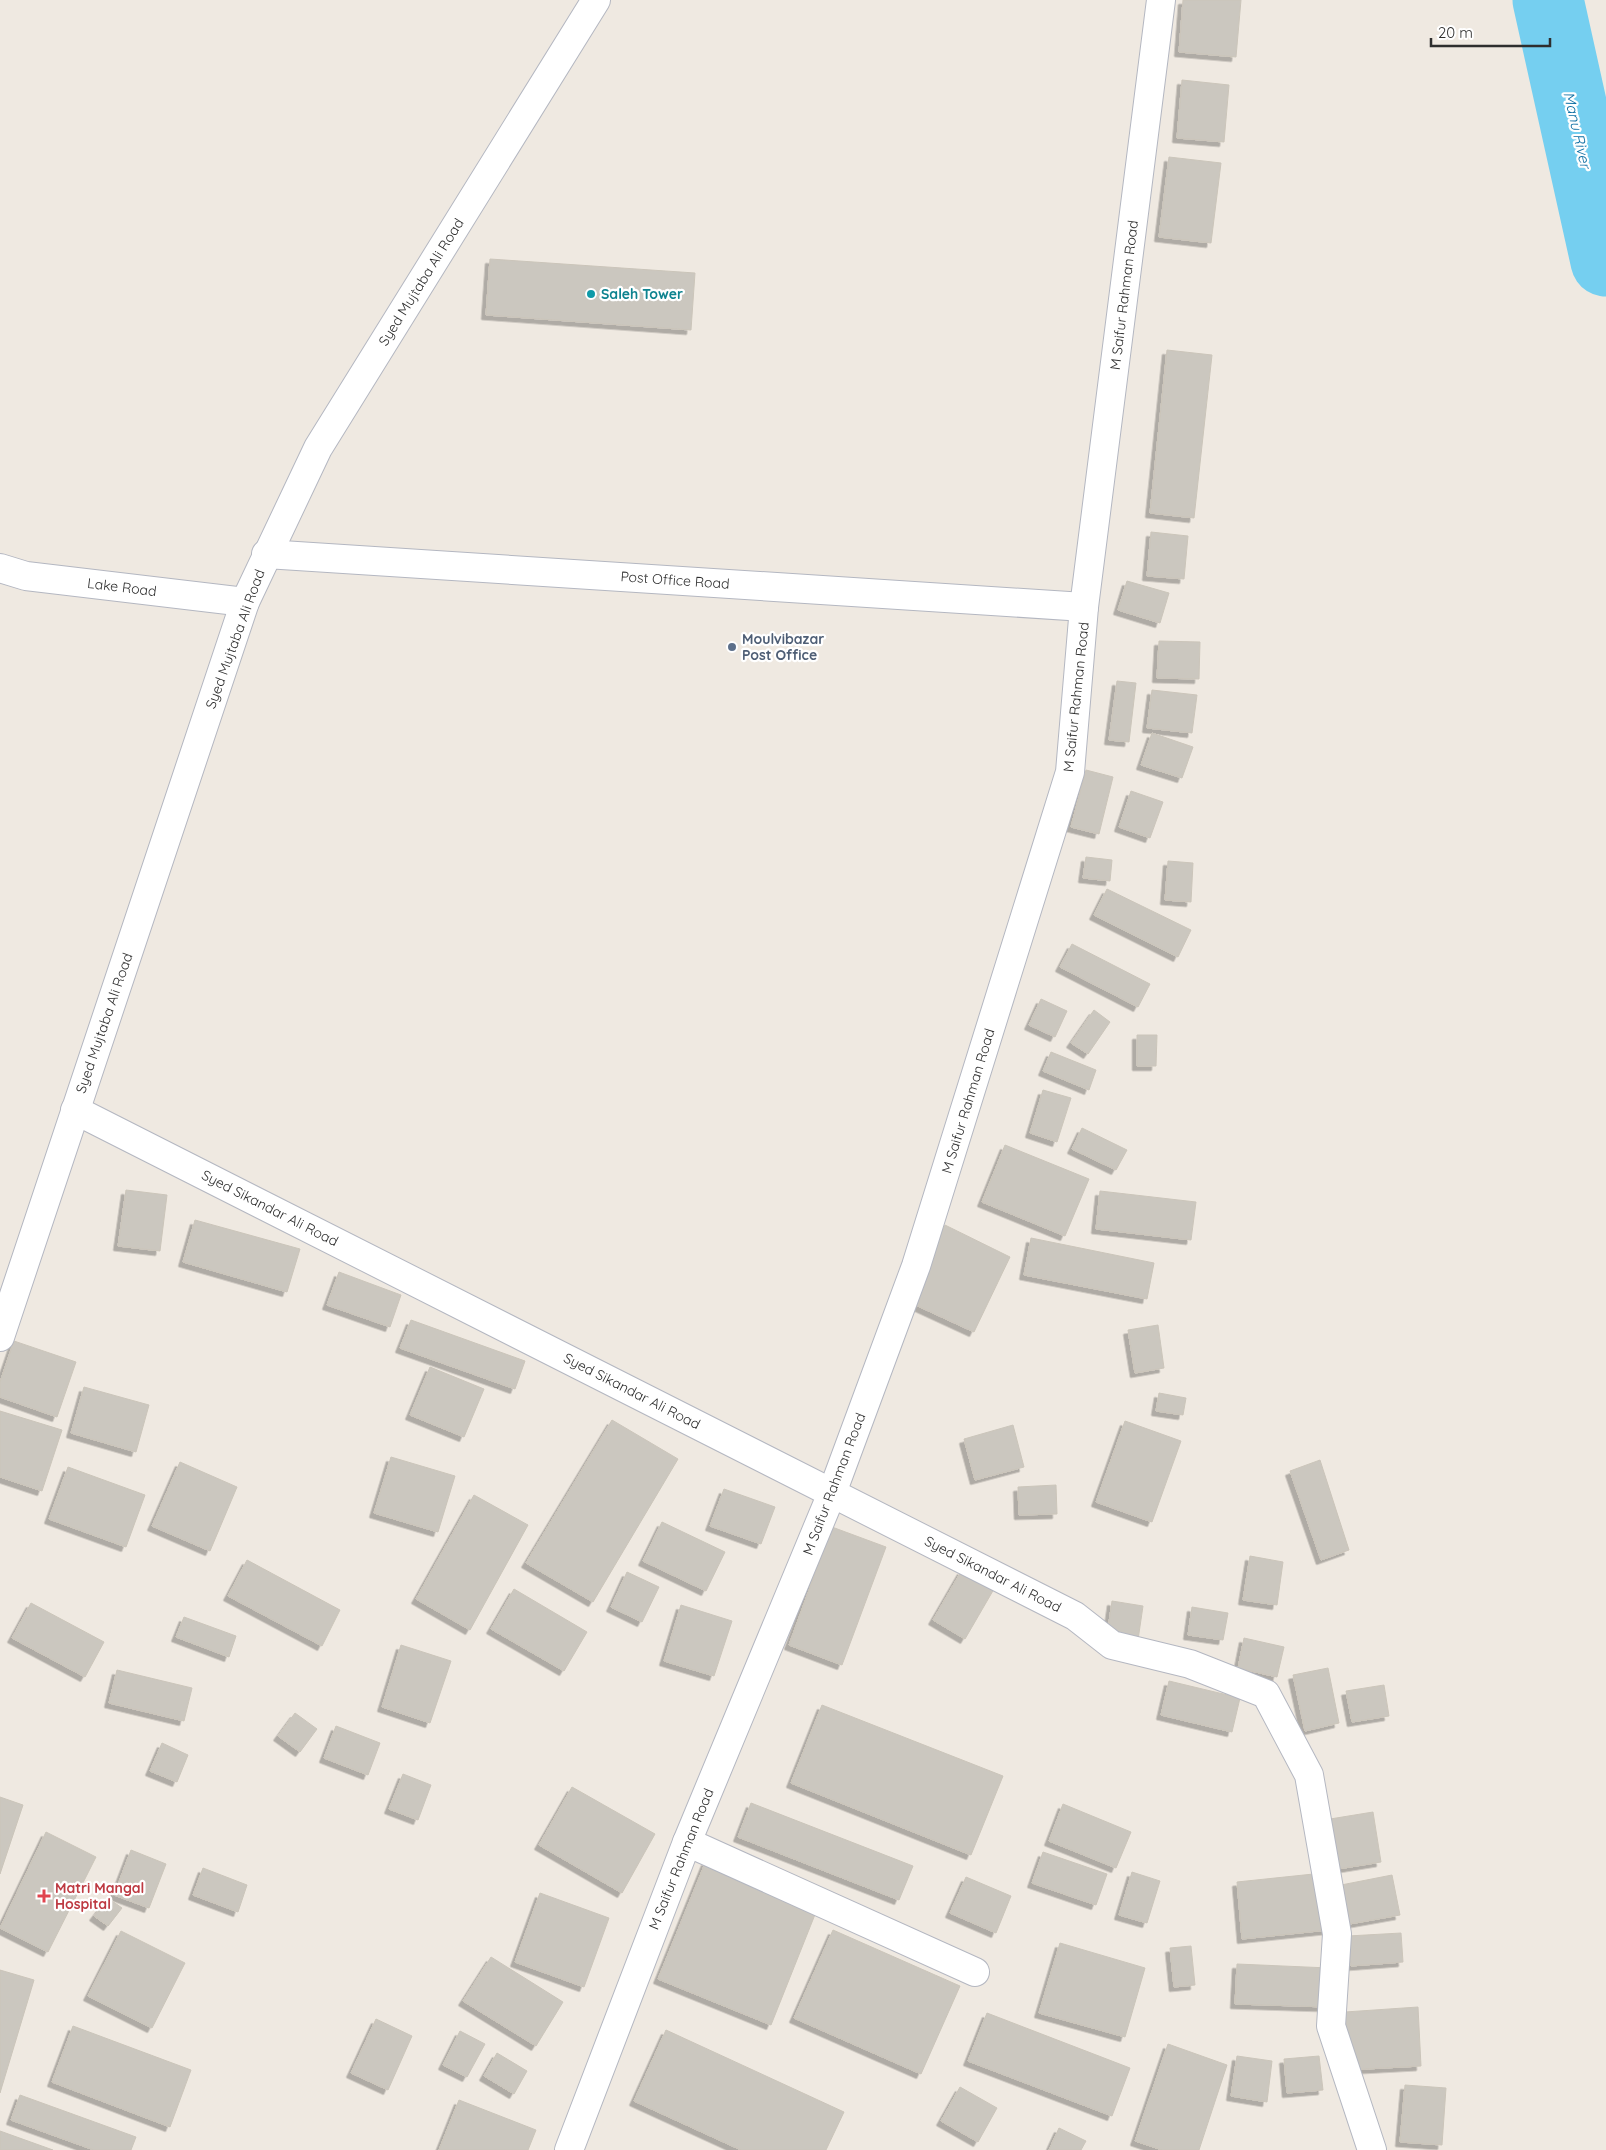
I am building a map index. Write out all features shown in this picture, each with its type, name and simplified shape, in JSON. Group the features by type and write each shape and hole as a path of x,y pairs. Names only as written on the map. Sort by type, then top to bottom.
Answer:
{"street":[{"name":"Syed Mujtaba Ali Road","path":"0,1337 245,602 266,554 318,448 596,0"},
{"name":"M Saifur Rahman Road","path":"569,2150 686,1842 832,1493 916,1266 1070,772 1084,607 1161,0"},
{"name":"Post Office Road","path":"266,554 1084,607"},
{"name":"Lake Road","path":"0,568 26,576 245,602"},
{"name":"Syed Sikandar Ali Road","path":"75,1110 1075,1616 1112,1645 1190,1664 1266,1694 1309,1775 1337,1934 1331,2026 1372,2150"},
{"path":"686,1842 975,1972"}],"building":[{"path":"1183,0 1241,0 1236,57 1179,52"},
{"path":"1182,80 1229,85 1224,142 1177,138"},
{"path":"1169,157 1221,163 1211,243 1159,237"},
{"name":"Saleh Tower","path":"490,259 695,273 691,330 486,315"},
{"path":"1167,350 1212,355 1194,518 1150,513"},
{"path":"1151,532 1188,536 1184,579 1147,576"},
{"path":"1127,581 1169,593 1160,623 1118,610"},
{"path":"1159,641 1200,642 1199,679 1157,678"},
{"path":"1117,681 1136,683 1129,742 1109,740"},
{"path":"1152,690 1197,695 1192,733 1147,728"},
{"path":"1152,733 1193,747 1182,778 1141,765"},
{"path":"1086,770 1113,777 1099,834 1071,827"},
{"path":"1131,791 1163,802 1150,838 1119,827"},
{"path":"1086,857 1112,860 1110,881 1083,878"},
{"path":"1168,861 1193,863 1191,902 1165,900"},
{"path":"1107,889 1191,930 1178,957 1094,915"},
{"path":"1072,944 1150,984 1138,1007 1060,967"},
{"path":"1041,999 1067,1011 1055,1037 1029,1025"},
{"path":"1094,1010 1110,1022 1088,1054 1071,1043"},
{"path":"1137,1035 1157,1035 1156,1066 1137,1066"},
{"path":"1051,1052 1096,1070 1089,1090 1043,1071"},
{"path":"1043,1090 1071,1098 1057,1142 1030,1133"},
{"path":"1082,1128 1127,1150 1116,1170 1072,1149"},
{"path":"1005,1145 1089,1179 1065,1236 982,1202"},
{"path":"126,1190 167,1195 160,1251 118,1246"},
{"path":"1100,1191 1196,1202 1191,1240 1096,1229"},
{"path":"195,1220 300,1249 287,1292 183,1262"},
{"path":"945,1225 1010,1257 974,1332 909,1302"},
{"path":"1031,1238 1154,1263 1147,1299 1024,1275"},
{"path":"339,1272 401,1295 390,1327 327,1305"},
{"path":"411,1320 525,1361 515,1389 400,1348"},
{"path":"1158,1325 1164,1368 1135,1373 1128,1330"},
{"path":"14,1341 76,1362 57,1417 0,1397 0,1382"},
{"path":"430,1367 484,1389 464,1437 410,1415"},
{"path":"84,1387 149,1405 136,1452 71,1433"},
{"path":"1159,1393 1186,1398 1183,1415 1156,1411"},
{"path":"0,1411 62,1430 42,1491 0,1477"},
{"path":"612,1420 678,1459 593,1602 526,1563"},
{"path":"1125,1421 1181,1441 1152,1522 1096,1502"},
{"path":"1013,1425 1024,1467 975,1480 964,1439"},
{"path":"391,1457 455,1476 438,1532 374,1513"},
{"path":"1320,1460 1349,1550 1321,1560 1290,1471"},
{"path":"180,1462 237,1487 210,1551 152,1526"},
{"path":"68,1467 145,1495 126,1547 49,1519"},
{"path":"1056,1485 1057,1514 1019,1515 1018,1487"},
{"path":"724,1489 775,1507 761,1544 710,1526"},
{"path":"474,1495 528,1525 470,1630 416,1599"},
{"path":"662,1522 725,1552 706,1591 643,1561"},
{"path":"832,1527 886,1547 842,1665 789,1645"},
{"path":"1250,1556 1283,1562 1277,1605 1243,1600"},
{"path":"247,1560 340,1610 322,1646 228,1596"},
{"path":"962,1570 994,1589 965,1639 933,1620"},
{"path":"627,1572 659,1587 642,1622 611,1607"},
{"path":"514,1589 587,1632 564,1671 491,1629"},
{"path":"1112,1601 1143,1606 1138,1640 1107,1636"},
{"path":"31,1603 104,1642 85,1677 12,1638"},
{"path":"681,1605 732,1621 714,1676 664,1661"},
{"path":"1192,1607 1228,1613 1223,1640 1188,1635"},
{"path":"184,1617 236,1636 229,1657 176,1637"},
{"path":"1244,1638 1284,1647 1277,1677 1238,1668"},
{"path":"401,1645 451,1661 430,1723 382,1707"},
{"path":"1328,1668 1339,1723 1305,1731 1293,1675"},
{"path":"117,1670 192,1688 184,1721 109,1703"},
{"path":"1169,1681 1240,1698 1232,1732 1161,1715"},
{"path":"1384,1685 1389,1716 1352,1722 1346,1691"},
{"path":"822,1705 1003,1776 971,1855 791,1783"},
{"path":"295,1713 317,1729 300,1752 278,1736"},
{"path":"336,1726 380,1743 368,1775 324,1758"},
{"path":"162,1743 188,1755 177,1782 150,1771"},
{"path":"403,1774 431,1785 418,1820 389,1809"},
{"path":"572,1787 655,1834 622,1893 539,1845"},
{"path":"0,1797 23,1805 0,1874"},
{"path":"751,1803 913,1866 899,1900 738,1837"},
{"path":"1063,1804 1131,1832 1116,1868 1049,1841"},
{"path":"1373,1812 1381,1862 1332,1870 1324,1820"},
{"path":"46,1832 96,1857 48,1952 0,1928"},
{"path":"131,1850 166,1864 149,1908 114,1895"},
{"path":"1043,1852 1107,1874 1096,1905 1032,1883"},
{"path":"706,1861 818,1907 771,2025 658,1979"},
{"path":"203,1868 247,1885 238,1912 193,1895"},
{"path":"1132,1872 1160,1881 1147,1923 1119,1915"},
{"path":"1323,1873 1328,1930 1242,1939 1237,1882"},
{"path":"1392,1875 1400,1915 1344,1925 1336,1886"},
{"path":"966,1877 1011,1896 996,1933 950,1913"},
{"path":"540,1893 609,1918 584,1987 515,1962"},
{"path":"108,1898 122,1908 108,1926 94,1916"},
{"path":"833,1930 960,1986 921,2074 794,2018"},
{"path":"121,1931 185,1963 152,2028 88,1996"},
{"path":"1401,1933 1403,1962 1351,1966 1348,1936"},
{"path":"1060,1943 1145,1968 1125,2037 1039,2013"},
{"path":"1191,1946 1195,1985 1174,1987 1170,1948"},
{"path":"491,1957 563,2002 536,2046 463,2001"},
{"path":"1237,1964 1329,1968 1327,2007 1235,2004"},
{"path":"0,1970 34,1980 0,2093"},
{"path":"1418,2007 1421,2066 1348,2070 1345,2012"},
{"path":"987,2013 1130,2068 1112,2116 968,2061"},
{"path":"376,2019 412,2036 388,2090 351,2073"},
{"path":"73,2026 191,2070 170,2127 52,2082"},
{"path":"666,2030 844,2112 826,2150 741,2150 634,2101"},
{"path":"460,2031 485,2044 467,2077 443,2065"},
{"path":"1168,2044 1227,2065 1199,2150 1162,2150 1135,2141"},
{"path":"497,2053 527,2071 514,2094 484,2076"},
{"path":"1237,2056 1272,2061 1267,2102 1231,2096"},
{"path":"1319,2056 1323,2090 1287,2093 1284,2059"},
{"path":"1405,2085 1446,2088 1442,2145 1400,2142"},
{"path":"960,2087 997,2108 978,2142 941,2121"},
{"path":"20,2095 136,2137 131,2150 94,2150 11,2120"},
{"path":"459,2100 536,2130 528,2150 439,2150"},
{"path":"1059,2128 1086,2141 1081,2150 1049,2150"},
{"path":"0,2131 53,2150 0,2150"}],"waterway":[{"name":"Manu River","path":"1548,0 1606,261"}],"place":[{"name":"Saleh Tower","path":"591,294"},
{"name":"Moulvibazar Post Office","path":"732,647"},
{"name":"Matri Mangal Hospital","path":"44,1896"}]}
